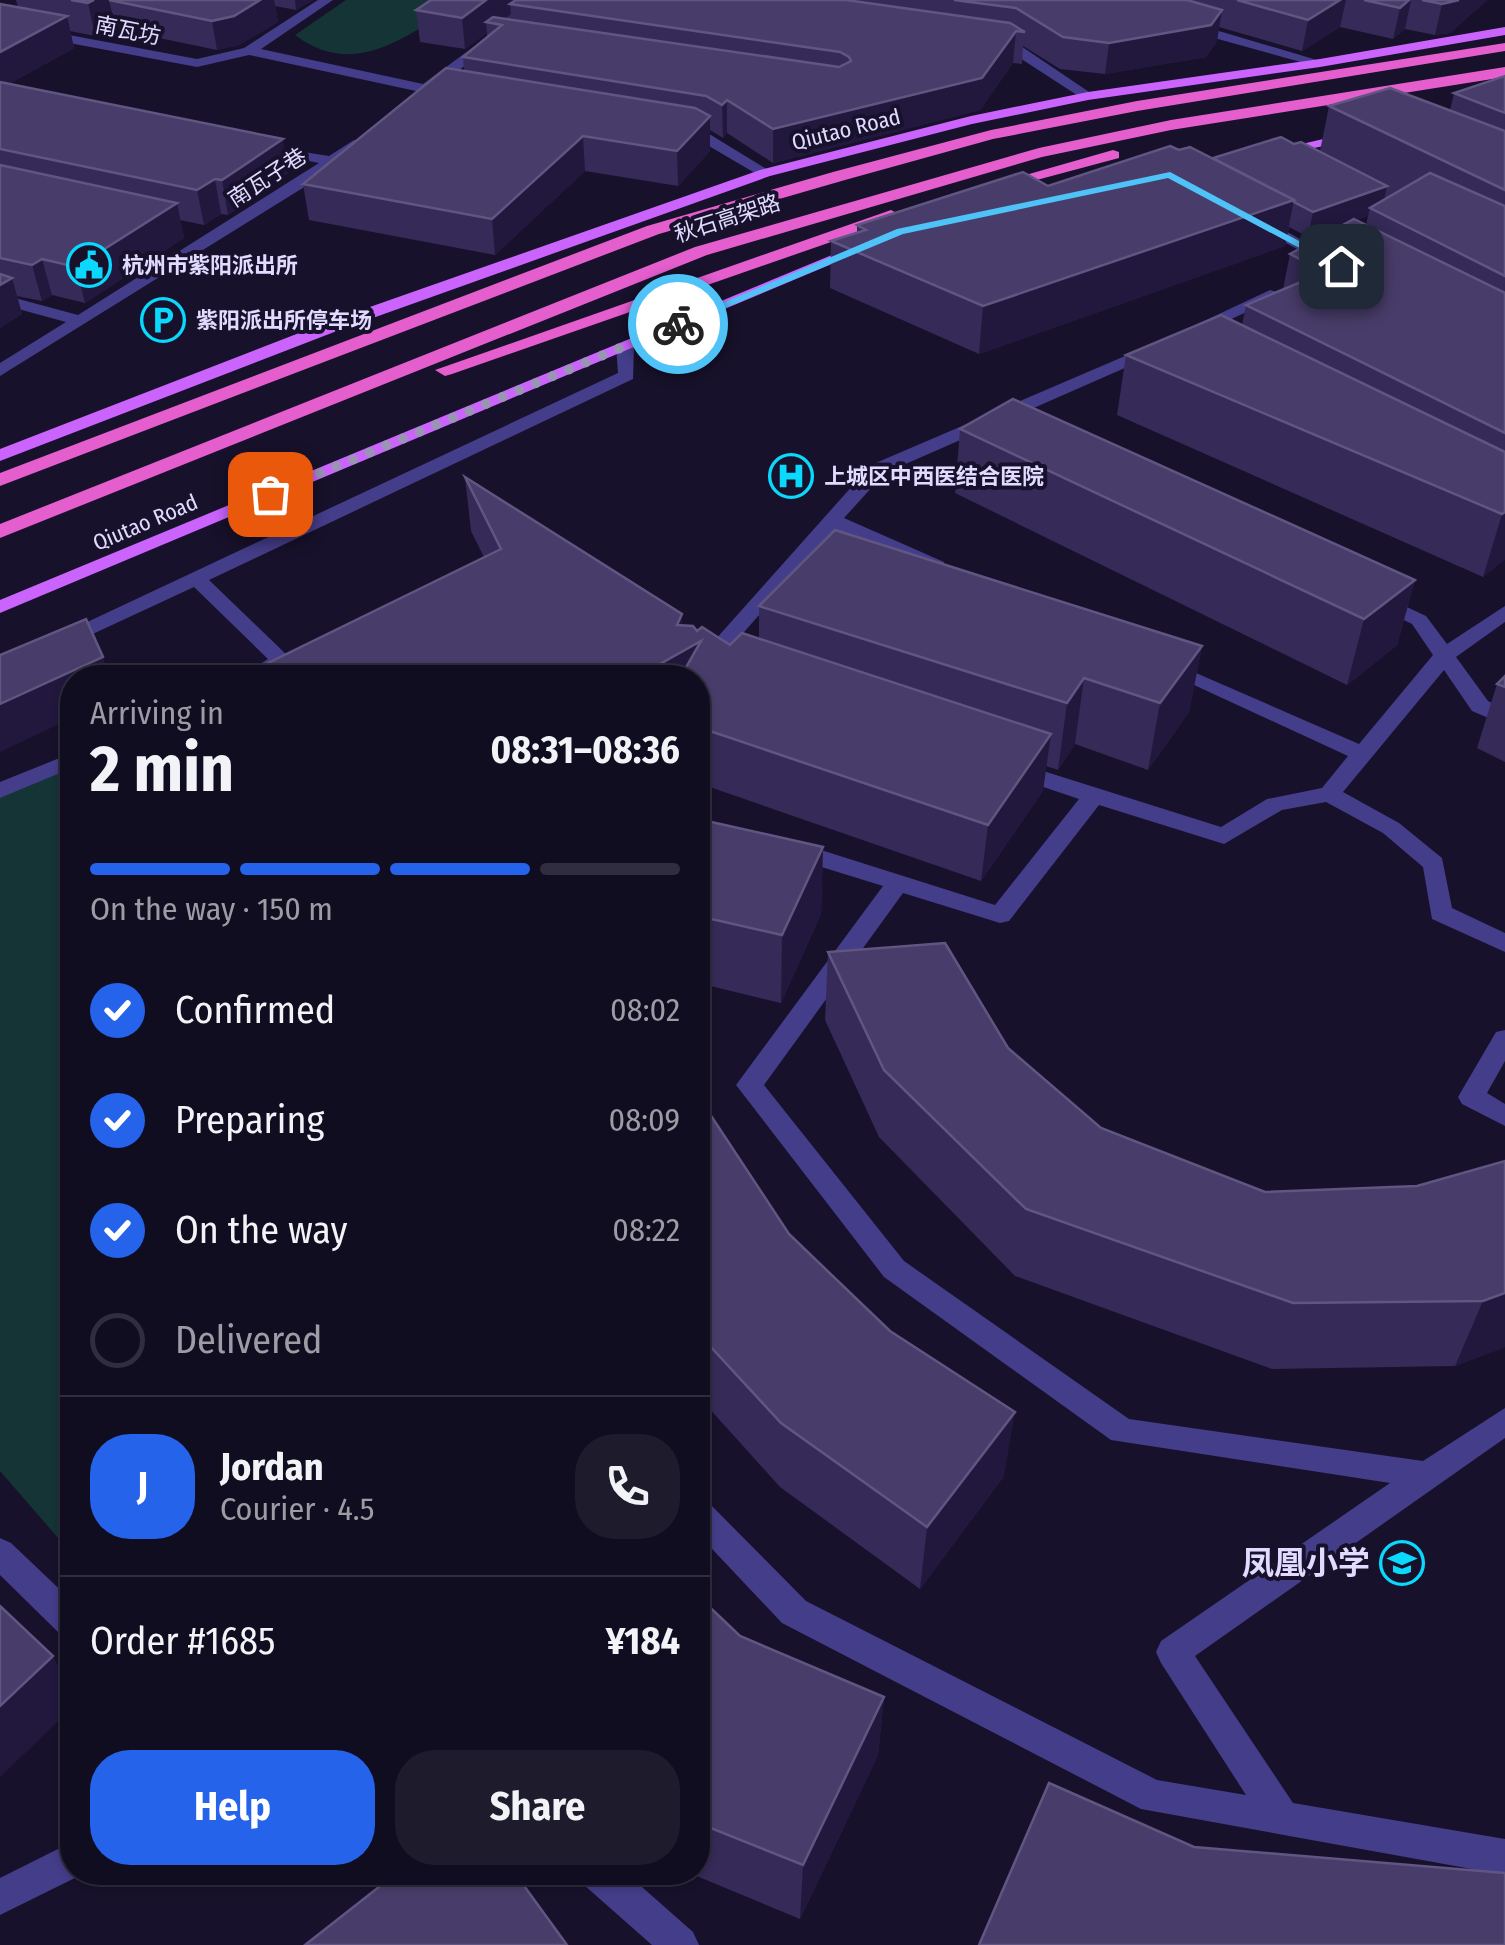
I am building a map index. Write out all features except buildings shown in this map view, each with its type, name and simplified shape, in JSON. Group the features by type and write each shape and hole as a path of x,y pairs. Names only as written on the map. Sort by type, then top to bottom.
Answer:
{"highway":[{"name":"秋石高架路","path":"0,480 653,230 839,176 991,134 1505,47"},
{"name":"秋石高架路","path":"0,532 701,251 1038,153 1170,125 1505,72"},
{"path":"986,189 1179,139 1505,85"},
{"path":"160,467 916,208"}],"main road":[{"name":"Qiutao Road","path":"0,455 354,318 765,173 971,120 1088,96 1320,63 1505,30"},
{"path":"1265,154 1361,134"},
{"name":"Qiutao Road","path":"0,607 900,231"}],"street":[{"path":"248,52 327,0"},
{"path":"410,102 544,0"},
{"path":"280,14 300,18"},
{"path":"1172,22 1320,63"},
{"name":"南瓦坊","path":"0,26 197,63 248,52"},
{"path":"492,40 511,43"},
{"path":"974,42 1013,48 1088,96"},
{"path":"248,52 465,96"},
{"path":"662,128 701,135 765,173"},
{"name":"南瓦子巷","path":"0,371 216,236 363,137"},
{"path":"235,143 332,161"},
{"path":"1238,211 1341,271"},
{"path":"198,232 216,236"},
{"path":"710,665 878,469 1013,418 1290,288"},
{"path":"0,299 80,321"},
{"path":"0,671 627,375 624,346"},
{"path":"832,520 960,576"},
{"path":"196,578 281,660 272,665"},
{"path":"1350,586 1419,620 1480,706 1505,718"},
{"path":"1329,794 1444,656 1505,612"},
{"path":"1143,657 1362,754"},
{"path":"982,758 1224,836 1276,804 1329,794 1391,828 1434,864 1442,913 1505,943"},
{"path":"0,792 60,765"},
{"path":"770,842 1000,915 1094,796"},
{"path":"898,883 750,1085 894,1269 1122,1432 1427,1475"},
{"path":"1505,1039 1471,1097 1505,1116"},
{"path":"1283,1820 1173,1652 1505,1420"},
{"path":"710,1526 794,1612 1153,1797 1505,1857"},
{"path":"0,1553 60,1611"},
{"path":"0,1897 60,1866"},
{"path":"611,1885 680,1945"}],"green space":[{"path":"346,0 461,0 403,38 361,53 339,54 317,48 295,35"},
{"path":"60,767 60,1540 0,1471 0,794"}],"way so far":[{"path":"270,494 678,324"}],"place":[{"name":"杭州市紫阳派出所","path":"89,265"},
{"name":"紫阳派出所停车场","path":"163,320"},
{"name":"上城区中西医结合医院","path":"791,476"},
{"name":"凤凰小学","path":"1402,1563"}],"route":[{"path":"678,324 900,231 1170,174 1341,266"}]}
